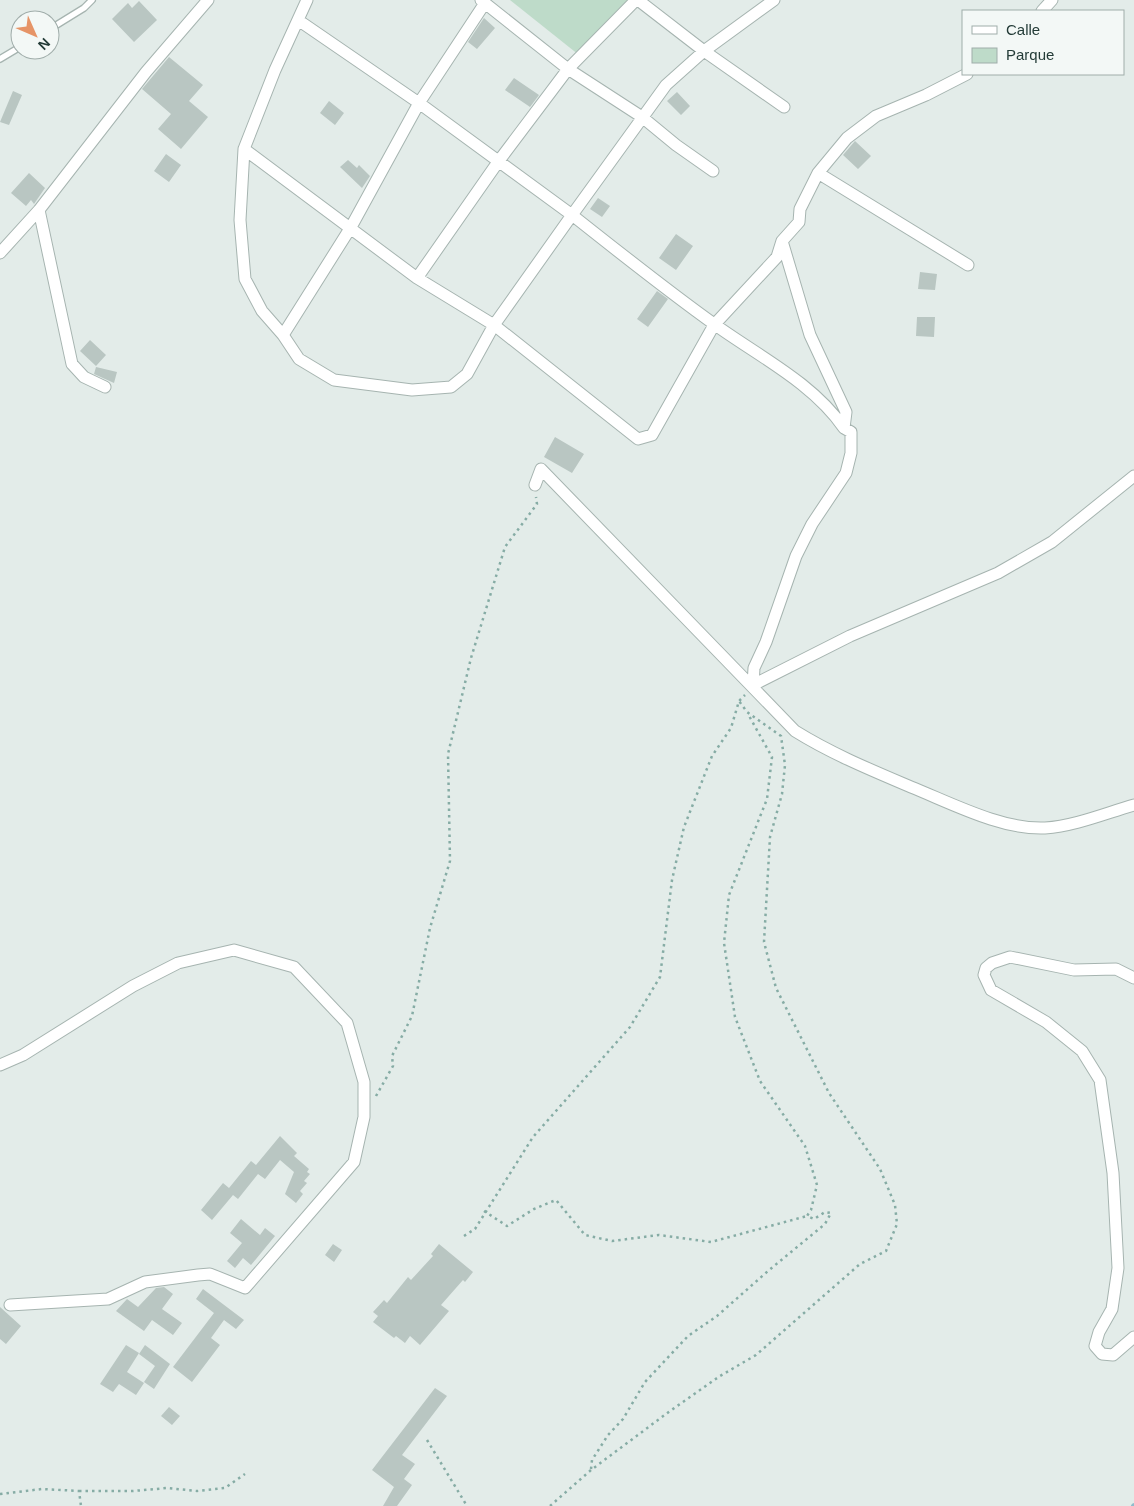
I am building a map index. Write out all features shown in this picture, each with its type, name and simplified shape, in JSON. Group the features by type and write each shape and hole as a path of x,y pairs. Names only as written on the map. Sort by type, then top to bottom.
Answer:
{"street":[{"path":"0,252 39,210 146,72 208,0"},
{"path":"307,0 274,70 244,149 240,220 245,279 262,311 283,335 299,359 334,380 412,390 451,386 467,374 494,325 666,85 704,51 774,0"},
{"path":"417,278 498,162 568,69 637,0 704,51 784,107"},
{"path":"1043,10 1052,0"},
{"path":"283,335 351,227 418,103 483,2 568,69 642,117 676,145 713,171"},
{"path":"298,20 418,103 572,215 714,325 802,386 835,414 844,428 851,432 851,453 846,473 816,516 796,556 766,642 754,668 753,685"},
{"path":"244,149 417,278 494,325 638,439 652,435 714,325 777,257 782,241 799,222 800,209 818,173 848,138 876,116 926,95 965,75"},
{"path":"818,173 968,265"},
{"path":"39,210 72,364 84,377 105,387"},
{"path":"782,241 810,335 846,412 844,428"},
{"path":"535,485 541,469 795,730 824,750 1005,823 1045,828 1090,818 1134,805"},
{"path":"753,685 850,636 998,573 1052,542 1134,476"},
{"path":"0,1065 23,1056 133,986 178,963 234,950 294,967 346,1022 364,1082 364,1117 354,1162 246,1288 210,1274 198,1274 146,1282 108,1299 10,1305"},
{"path":"1134,978 1116,969 1074,970 1010,957 992,963 986,968 984,975 991,990 1046,1022 1082,1051 1100,1080 1113,1173 1118,1268 1112,1309 1099,1332 1095,1346 1102,1354 1113,1355 1134,1337"}],"lane":[{"path":"60,23 84,8 92,0"}],"path":[{"path":"364,1117 393,1066 392,1056 412,1016 430,928 450,861 448,754 471,658 492,584 505,547 537,504 535,485"},
{"path":"464,1236 475,1229 484,1211 533,1137 630,1027 660,977 672,880 684,827 712,756 731,728 739,701 772,757 767,799 729,895 724,943 734,1017 760,1081 805,1146 817,1185 812,1210 807,1216 712,1242 659,1235 612,1241 586,1235 556,1200 534,1209 507,1226 484,1211"},
{"path":"550,1506 591,1470 720,1376 756,1355 860,1264 886,1251 897,1224 895,1205 880,1169 829,1093 776,988 764,942 764,933 770,838 782,794 786,765 781,736 747,712"},
{"path":"591,1470 592,1460 608,1434 623,1419 645,1382 688,1336 717,1316 825,1224 831,1213 826,1212 814,1219 807,1216"},
{"path":"427,1440 467,1506"},
{"path":"0,1494 42,1489 133,1491 168,1488 197,1491 225,1488 244,1474"},
{"path":"79,1491 81,1506"}],"green space":[{"path":"510,0 628,0 579,55"}],"building":[{"path":"139,1 157,20 134,42 112,19 128,3 132,8"},
{"path":"484,18 495,28 477,49 468,42"},
{"path":"169,57 203,85 189,101 208,117 181,149 158,129 171,114 142,89"},
{"path":"514,78 539,95 530,107 505,90"},
{"path":"13,91 22,95 9,125 0,122"},
{"path":"677,92 690,106 681,115 667,101"},
{"path":"329,101 344,113 335,125 320,113"},
{"path":"855,141 871,156 858,169 843,155"},
{"path":"166,154 181,165 169,182 154,171"},
{"path":"348,160 357,168 359,165 370,176 362,188 340,167"},
{"path":"29,173 45,188 34,204 31,200 26,206 11,193"},
{"path":"598,198 610,206 602,217 590,209"},
{"path":"676,234 693,246 676,270 659,258"},
{"path":"920,272 937,274 935,290 918,289"},
{"path":"657,291 668,299 648,327 637,319"},
{"path":"917,317 935,317 934,337 916,336"},
{"path":"90,340 106,355 96,366 80,351"},
{"path":"96,367 117,372 114,383 94,374"},
{"path":"555,437 584,454 572,473 544,457"},
{"path":"280,1136 297,1153 294,1156 309,1169 307,1172 310,1174 304,1181 307,1183 300,1191 303,1194 296,1203 285,1194 294,1172 280,1160 265,1179 258,1174 238,1199 233,1195 212,1220 201,1210 223,1183 229,1188 251,1161 256,1165"},
{"path":"241,1219 260,1235 265,1228 275,1236 251,1265 243,1258 235,1268 227,1261 242,1243 230,1233"},
{"path":"333,1244 342,1250 334,1262 325,1255"},
{"path":"439,1244 473,1272 465,1282 463,1280 441,1305 449,1311 420,1345 410,1336 405,1343 396,1336 394,1338 373,1322 378,1316 373,1312 384,1300 387,1303 408,1277 411,1280 433,1256 431,1254"},
{"path":"164,1287 173,1294 162,1309 182,1323 173,1335 152,1320 144,1331 116,1311 127,1299 138,1307 156,1288"},
{"path":"203,1289 244,1320 236,1329 224,1320 211,1338 220,1345 192,1382 173,1367 214,1313 196,1299"},
{"path":"0,1307 21,1326 6,1344 0,1339"},
{"path":"126,1345 139,1353 127,1372 144,1383 136,1395 119,1384 113,1392 100,1384"},
{"path":"145,1345 170,1364 154,1389 144,1382 155,1366 139,1354"},
{"path":"435,1388 447,1396 402,1455 415,1464 404,1479 412,1485 397,1506 383,1506 394,1487 372,1470"},
{"path":"169,1407 180,1416 172,1425 161,1416"}]}
